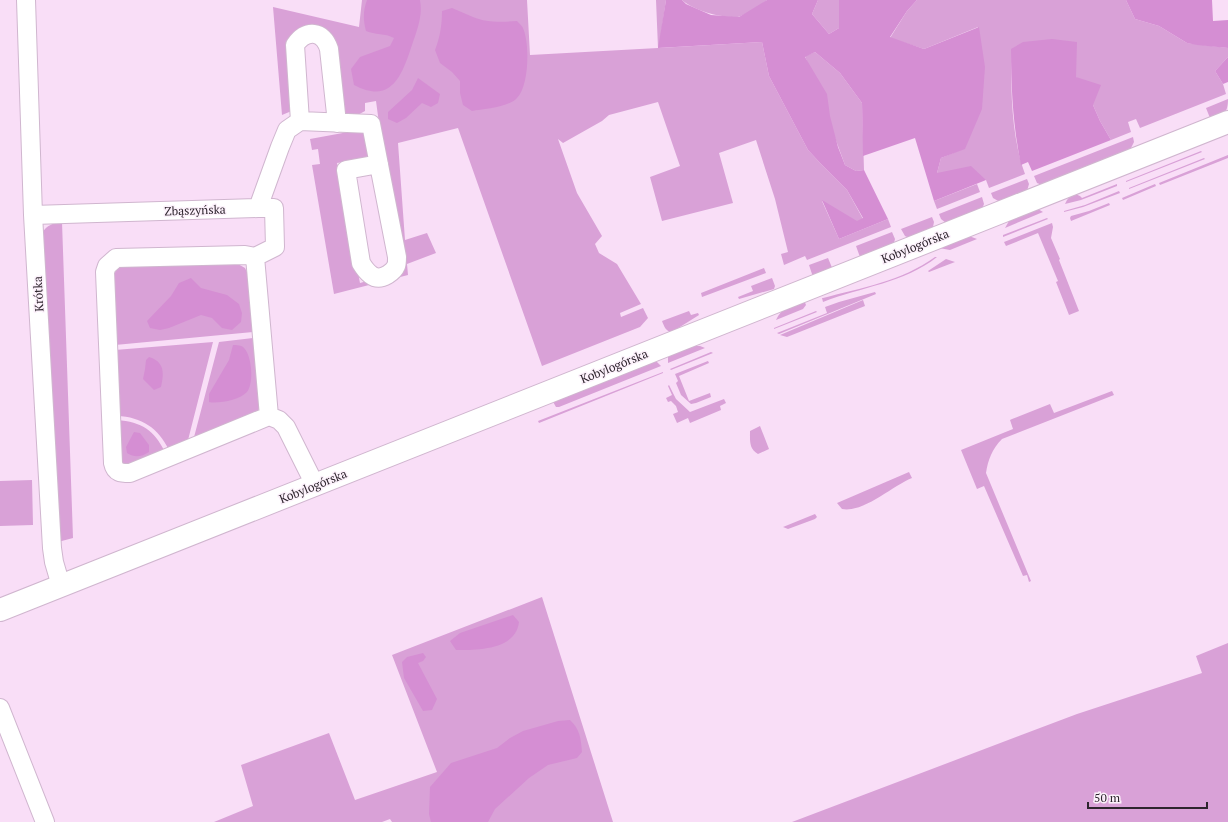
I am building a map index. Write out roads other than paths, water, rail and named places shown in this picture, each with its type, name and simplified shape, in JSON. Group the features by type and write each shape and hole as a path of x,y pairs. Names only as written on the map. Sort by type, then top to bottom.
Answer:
{"street":[{"name":"Krótka","path":"26,0 33,215 52,548 54,562 61,586"},
{"path":"300,121 295,44 304,35 317,34 327,43 329,49 337,123"},
{"path":"258,208 287,130 300,121 371,124 379,164 397,257 396,267 392,272 384,277 374,277 366,272 361,264 346,170 379,164"},
{"name":"Kobylogórska","path":"0,610 1228,122"},
{"name":"Zbąszyńska","path":"33,215 274,208 275,247 254,257"},
{"path":"269,416 254,257 245,255 116,258 106,266 107,326 114,469 120,473 130,473 269,416 279,420 286,427 315,485"},
{"path":"0,708 46,822"}]}
